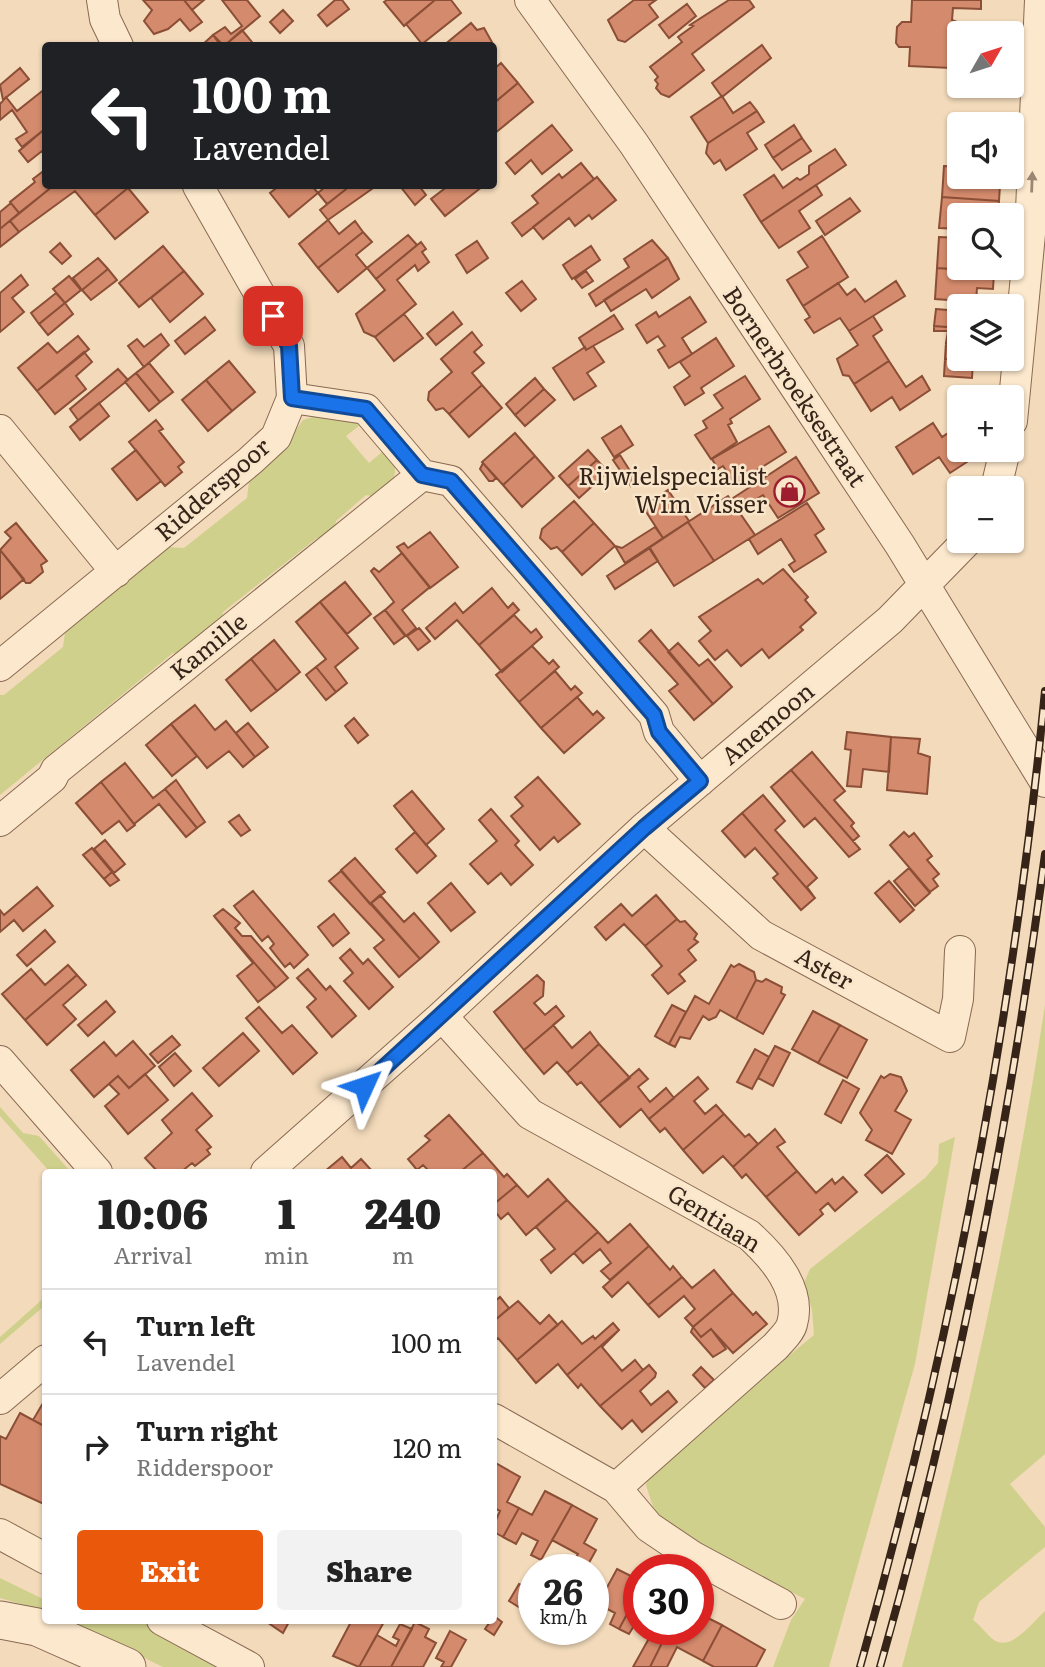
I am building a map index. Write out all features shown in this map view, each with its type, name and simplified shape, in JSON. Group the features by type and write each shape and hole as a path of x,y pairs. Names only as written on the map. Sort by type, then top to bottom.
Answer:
{"street":[{"path":"102,0 105,19 116,42"},
{"name":"Bornerbroeksestraat","path":"530,0 641,155 925,584 1045,782"},
{"path":"1015,385 1030,234 1040,0"},
{"name":"Ridderspoor","path":"0,666 276,438 292,398 289,346 200,189"},
{"path":"292,398 366,409 422,475 451,481 654,715 659,732 700,781"},
{"path":"0,430 116,572"},
{"name":"Kamille","path":"0,821 52,778 56,770 422,475"},
{"name":"Anemoon","path":"270,1169 442,1016 644,828 890,620 955,553"},
{"name":"Aster","path":"644,828 761,935 950,1037 958,999 960,951"},
{"name":"Gentiaan","path":"442,1016 530,1114 749,1235 775,1258 794,1303 792,1327 776,1346 616,1488"},
{"path":"0,1061 94,1169"},
{"path":"0,1399 42,1363"},
{"path":"497,1421 616,1488 649,1527 692,1556 781,1604"},
{"path":"0,1534 42,1557"},
{"path":"0,1620 37,1627 127,1667"},
{"path":"169,1624 249,1667"}],"green space":[{"path":"316,416 364,422 346,436 369,463 388,447 395,474 381,498 366,495 336,521 333,538 317,538 223,612 221,628 183,659 173,653 0,795 0,695 4,695 63,647 65,632 167,547 184,548 247,498 249,481 281,452 303,420"},
{"path":"1045,1005 1045,1454 1010,1484 1045,1527 1045,1547 979,1602 973,1620 994,1640 1001,1643 1021,1634 1045,1611 1045,1667 902,1667 983,1338 1017,1172"},
{"path":"0,1107 23,1133 39,1136 68,1169 47,1169 0,1116"},
{"path":"955,1137 915,1364 829,1667 773,1667 791,1620 805,1599 703,1546 664,1521 653,1507 646,1485 651,1469 814,1335 812,1310 804,1283 810,1269 925,1178 938,1163 939,1144"},
{"path":"42,1300 42,1308 0,1344 0,1337"},
{"path":"0,1578 42,1599 42,1610 0,1598"},
{"path":"75,1624 148,1624 229,1667 163,1667"}],"building":[{"path":"143,0 184,0 202,22 190,31 180,19 168,29 154,34 144,21 152,10"},
{"path":"184,0 204,0 192,10"},
{"path":"222,0 247,0 260,16 229,42 220,42 213,35 225,27 231,34 242,26"},
{"path":"335,0 342,0 349,9 327,26 318,15"},
{"path":"435,0 404,26 384,2"},
{"path":"435,0 451,0 461,13 425,42 420,42 406,24"},
{"path":"634,0 656,0 649,5 658,17 625,42 618,40 608,20"},
{"path":"729,0 749,0 754,7 692,54 704,70 669,97 661,94 656,88 658,84 655,80 658,77 650,67 682,42 678,37 693,26 690,25"},
{"path":"912,0 981,0 981,9 953,8 952,20 954,21 947,21 947,68 909,66 910,47 899,47 896,43 897,27 902,22 911,22"},
{"path":"687,4 696,16 669,38 659,25"},
{"path":"283,10 293,21 280,33 270,22"},
{"path":"471,23 477,30 484,28 492,42 448,42"},
{"path":"242,30 252,42 228,42"},
{"path":"213,35 218,42 205,42"},
{"path":"762,45 771,58 722,97 712,83"},
{"path":"501,63 518,83 497,100 497,66"},
{"path":"20,68 29,79 3,100 0,85"},
{"path":"518,83 533,102 497,132 497,100"},
{"path":"42,91 42,131 22,147 16,139 27,132 12,110 0,120 0,104 6,97 17,111"},
{"path":"722,96 733,113 750,102 757,111 708,143 691,117"},
{"path":"757,111 764,122 747,133 757,149 726,170 720,160 714,164 706,153 708,143"},
{"path":"552,125 572,150 542,174 531,160 515,174 506,163"},
{"path":"794,125 802,138 773,158 765,145"},
{"path":"42,131 42,151 28,162 19,151"},
{"path":"802,138 811,151 782,170 773,158"},
{"path":"835,149 846,165 761,222 744,195 774,175 783,188 797,178 800,180 809,174 809,166"},
{"path":"581,163 594,179 522,236 512,223 538,203 532,196 559,174 562,178"},
{"path":"944,166 947,166 947,189 1000,189 999,201 942,197"},
{"path":"42,172 42,189 49,189 19,213 10,202 35,182 33,179"},
{"path":"597,177 616,200 592,219 589,215 575,226 569,218 543,239 533,227"},
{"path":"816,185 822,195 799,211 810,228 779,248 761,222"},
{"path":"49,189 127,189 95,215 75,191 19,232 10,221"},
{"path":"127,189 148,212 115,239 95,215"},
{"path":"275,189 315,189 318,193 289,217 270,193"},
{"path":"323,189 346,189 327,204 318,193"},
{"path":"346,189 372,189 328,220 320,210"},
{"path":"402,189 421,189 426,195 415,205"},
{"path":"444,189 479,189 445,216 431,199"},
{"path":"942,197 999,201 947,203 947,228 939,228"},
{"path":"850,198 860,211 825,235 816,221"},
{"path":"11,203 19,213 0,229 0,212"},
{"path":"19,213 10,221 19,232 0,247 0,229"},
{"path":"328,220 339,234 355,221 363,232 318,268 299,244"},
{"path":"363,232 372,242 356,255 367,268 338,292 318,268"},
{"path":"408,235 417,245 376,279 367,268"},
{"path":"822,236 848,277 803,306 787,280 808,267 798,252"},
{"path":"939,237 947,237 947,269 937,268"},
{"path":"652,240 668,258 596,306 589,294 629,267 624,259"},
{"path":"477,241 488,258 467,273 456,255"},
{"path":"421,242 426,249 422,252 429,262 418,271 415,265 397,280 416,304 375,337 364,332 356,314 385,290 376,279"},
{"path":"60,243 71,256 62,264 50,252"},
{"path":"163,246 184,271 139,307 119,283"},
{"path":"591,246 600,260 572,279 563,265"},
{"path":"98,258 108,269 82,290 73,278"},
{"path":"668,258 679,279 652,298 646,289 611,311 604,300"},
{"path":"937,268 947,269 947,280 994,280 993,289 977,288 977,294 947,294 947,300 935,299"},
{"path":"108,269 117,280 91,300 82,290"},
{"path":"184,271 203,294 170,322 151,298"},
{"path":"586,271 593,281 582,288 575,279"},
{"path":"21,275 28,285 12,298 24,312 0,332 0,293"},
{"path":"69,276 81,290 65,303 53,289"},
{"path":"522,281 536,299 521,311 506,293"},
{"path":"896,281 905,296 849,331 840,318 814,333 805,320 810,317 803,306 838,283 847,295 855,289 865,302"},
{"path":"56,293 65,303 39,324 31,313"},
{"path":"690,297 706,322 682,338 692,354 669,368 658,350 665,346 658,336 647,343 636,325 656,312 659,317"},
{"path":"65,303 73,314 48,335 39,324"},
{"path":"936,309 947,310 947,327 934,326"},
{"path":"453,312 462,324 436,345 427,334"},
{"path":"404,314 423,338 394,361 375,337"},
{"path":"614,315 623,329 586,350 579,338"},
{"path":"873,316 882,330 873,336 889,361 854,384 849,376 843,375 837,359 858,345 849,331"},
{"path":"205,317 215,330 185,354 175,341"},
{"path":"934,326 947,327 947,331 934,331"},
{"path":"472,332 482,345 474,352 484,363 472,373 482,385 449,414 443,408 436,410 428,400 429,392 452,372 441,359"},
{"path":"161,334 169,345 144,367 128,346 137,339 144,347"},
{"path":"78,336 89,349 37,391 18,368 48,343 57,353"},
{"path":"716,338 734,366 701,388 704,393 685,405 674,387 690,376 680,362"},
{"path":"593,346 604,362 587,373 596,386 574,400 553,368 585,347 586,350"},
{"path":"84,352 92,362 76,376 86,389 55,414 37,391"},
{"path":"945,359 947,371 972,371 972,378 944,376"},
{"path":"229,361 255,392 232,411 206,380"},
{"path":"889,361 906,387 922,376 930,390 900,410 892,397 871,411 854,384"},
{"path":"149,363 173,392 160,402 136,373"},
{"path":"118,369 128,380 70,427 78,420 70,409"},
{"path":"136,373 160,402 149,411 125,382"},
{"path":"745,376 760,399 730,419 732,423 728,425 737,442 711,459 695,435 707,428 703,421 723,408 714,395"},
{"path":"535,378 544,389 515,415 506,404"},
{"path":"206,380 232,411 208,431 182,400"},
{"path":"482,385 502,408 469,437 449,414"},
{"path":"544,389 555,400 525,426 515,415"},
{"path":"99,403 109,416 80,440 70,427"},
{"path":"156,420 163,429 159,431 184,462 178,467 182,472 165,486 129,442"},
{"path":"933,423 942,437 947,434 947,462 967,462 950,473 939,457 913,474 896,447"},
{"path":"621,426 633,445 614,457 602,438"},
{"path":"769,426 786,452 735,484 723,466 718,469 712,459"},
{"path":"515,433 535,456 503,485 482,462"},
{"path":"136,450 161,481 137,500 112,469"},
{"path":"588,450 597,460 568,486 559,476"},
{"path":"620,455 637,482 631,486 613,460"},
{"path":"535,456 554,478 522,507 503,485"},
{"path":"796,457 819,493 778,518 763,495 737,511 730,500"},
{"path":"597,460 608,472 579,498 568,486"},
{"path":"483,463 496,478 493,481 489,481 480,469"},
{"path":"668,490 689,521 663,538 643,507"},
{"path":"728,496 755,535 714,561 688,522"},
{"path":"574,501 594,523 562,552 557,547 551,549 540,538 542,529"},
{"path":"807,503 824,529 815,535 826,552 794,572 789,565 795,561 781,539 758,554 749,539"},
{"path":"688,522 714,561 674,586 649,548"},
{"path":"16,523 47,561 41,565 43,572 30,583 26,583 0,550 11,538 5,532"},
{"path":"594,523 615,546 582,575 562,552"},
{"path":"655,527 663,538 625,563 615,546 622,548"},
{"path":"430,532 458,567 430,588 397,547 404,543 408,548"},
{"path":"650,548 658,561 615,589 607,576"},
{"path":"0,550 24,579 0,599"},
{"path":"402,553 430,587 402,610 416,628 406,636 385,610 394,602 371,571 374,568 379,572"},
{"path":"783,569 808,597 805,600 816,613 800,627 803,630 769,658 762,649 741,666 727,650 715,660 699,641 711,631 699,617 758,579 763,584"},
{"path":"345,582 371,614 347,634 320,602"},
{"path":"492,588 508,608 513,603 519,610 479,645 457,620 435,639 426,628 455,603 463,613"},
{"path":"320,602 358,648 335,667 347,683 336,692 316,667 326,659 296,622"},
{"path":"385,610 405,636 394,644 374,618"},
{"path":"514,615 531,633 536,629 542,637 502,672 479,645"},
{"path":"419,628 430,641 418,650 407,636"},
{"path":"651,630 713,704 694,720 669,691 678,684 639,641"},
{"path":"274,640 300,672 277,691 251,659"},
{"path":"678,643 699,666 708,659 732,687 713,704 668,652"},
{"path":"532,646 549,664 553,660 559,667 519,702 496,675"},
{"path":"251,659 277,691 251,711 226,680"},
{"path":"316,667 336,692 326,700 306,675"},
{"path":"555,671 571,690 575,686 582,693 541,728 519,702"},
{"path":"577,697 593,715 597,711 604,718 564,753 541,728"},
{"path":"195,705 215,730 226,721 255,757 243,767 229,751 207,768 171,724"},
{"path":"354,718 368,735 358,743 345,726"},
{"path":"248,723 268,747 255,757 236,733"},
{"path":"171,724 197,756 172,776 146,745"},
{"path":"847,732 891,737 889,772 863,769 861,787 847,786 851,750 845,749"},
{"path":"891,737 920,739 918,753 930,757 927,794 887,790"},
{"path":"812,752 845,791 834,800 854,823 851,826 859,836 853,841 791,770"},
{"path":"125,763 153,798 165,789 197,828 186,837 159,804 134,824 101,782"},
{"path":"791,770 860,849 849,857 815,818 804,827 771,787"},
{"path":"538,777 580,824 558,842 554,837 540,850 511,816 523,806 515,797"},
{"path":"176,780 205,822 197,828 165,789"},
{"path":"101,782 135,825 127,831 119,821 102,834 76,803"},
{"path":"412,791 444,829 426,845 394,806"},
{"path":"763,795 785,821 775,830 817,878 807,887 815,898 742,813"},
{"path":"491,809 519,841 515,845 533,865 511,885 501,873 488,884 470,864 497,841 479,820"},
{"path":"742,813 815,898 801,910 773,878 778,874 755,848 745,857 722,831"},
{"path":"239,815 250,830 241,836 229,822"},
{"path":"415,832 436,856 417,873 396,849"},
{"path":"904,832 909,837 914,833 932,856 927,860 939,874 933,879 938,886 930,892 890,845"},
{"path":"105,840 125,864 114,873 94,849"},
{"path":"92,848 112,872 104,879 83,855"},
{"path":"355,858 385,892 370,904 341,870"},
{"path":"909,868 930,893 915,906 894,881"},
{"path":"341,871 420,959 399,977 374,948 384,940 329,881"},
{"path":"112,872 119,880 110,886 104,879"},
{"path":"889,881 914,910 900,922 875,893"},
{"path":"451,883 475,912 451,931 428,903"},
{"path":"37,887 53,906 23,931 14,920 0,932 0,910 4,915"},
{"path":"253,891 308,955 294,968 290,963 285,967 270,948 274,944 268,936 262,941 234,906"},
{"path":"380,895 404,922 414,913 439,942 420,959 371,903"},
{"path":"656,895 677,919 645,946 624,924 606,940 595,927 621,904 632,916"},
{"path":"223,909 240,923 235,928 242,936 251,936 288,978 276,988 214,916"},
{"path":"334,914 349,933 333,946 318,927"},
{"path":"214,916 276,988 258,1002 237,976 253,963"},
{"path":"677,919 680,922 685,921 697,934 694,939 698,942 688,950 696,960 679,974 685,981 668,994 652,975 662,966 645,946"},
{"path":"45,930 55,942 27,966 17,955"},
{"path":"350,949 363,964 368,959 393,987 369,1009 344,981 353,973 340,958"},
{"path":"739,964 754,972 756,980 736,1019 720,1010 716,1017 709,1020 703,1016 690,1039 680,1037 675,1047 669,1044 695,996 709,1004 731,965 734,967"},
{"path":"68,965 77,975 25,1020 2,994 31,969 45,985"},
{"path":"308,969 326,990 330,986 356,1016 332,1037 307,1007 316,999 297,978"},
{"path":"77,975 86,985 63,1005 76,1019 47,1045 25,1020"},
{"path":"537,975 544,982 543,996 534,1003 545,1015 556,1006 564,1016 524,1050 494,1012"},
{"path":"766,979 782,987 781,993 785,995 763,1034 736,1019 756,980 762,982"},
{"path":"106,1001 115,1012 88,1036 78,1025"},
{"path":"672,1005 686,1012 669,1044 655,1036"},
{"path":"259,1007 282,1033 292,1025 317,1053 293,1074 246,1018"},
{"path":"813,1011 840,1025 818,1063 792,1049"},
{"path":"553,1025 572,1048 590,1032 599,1044 567,1073 557,1062 544,1074 524,1050"},
{"path":"840,1025 867,1040 847,1078 818,1063"},
{"path":"243,1033 259,1051 219,1086 203,1068"},
{"path":"172,1036 180,1045 158,1063 150,1054"},
{"path":"133,1041 155,1066 129,1088 118,1076 94,1097 71,1070 104,1042 116,1056"},
{"path":"599,1044 630,1078 599,1103 581,1082 577,1085 567,1073"},
{"path":"775,1046 790,1053 773,1086 758,1078"},
{"path":"755,1049 769,1057 752,1089 737,1082"},
{"path":"175,1053 191,1071 174,1086 159,1067"},
{"path":"639,1069 648,1079 638,1087 650,1102 666,1088 674,1098 649,1119 641,1109 620,1127 599,1103"},
{"path":"145,1074 168,1100 128,1134 105,1106 119,1094 109,1084 118,1076 129,1088"},
{"path":"890,1074 901,1077 907,1091 895,1111 911,1120 892,1154 866,1140 872,1130 860,1113 881,1076 884,1078"},
{"path":"698,1077 708,1089 694,1101 705,1114 716,1105 724,1114 683,1150 665,1128 660,1132 649,1119"},
{"path":"843,1080 859,1089 841,1123 825,1114"},
{"path":"192,1093 212,1116 196,1130 211,1147 207,1150 210,1154 195,1166 192,1163 185,1169 155,1169 145,1158 172,1133 162,1120"},
{"path":"724,1114 745,1137 749,1134 758,1144 733,1167 723,1156 703,1173 683,1150"},
{"path":"449,1115 483,1153 464,1169 427,1169 423,1165 416,1169 408,1159 430,1140 425,1136"},
{"path":"775,1129 785,1142 777,1147 797,1171 766,1197 746,1174 742,1178 733,1167"},
{"path":"483,1153 497,1169 464,1169"},
{"path":"887,1155 904,1174 882,1193 865,1175"},
{"path":"342,1157 351,1168 361,1159 370,1169 328,1169"},
{"path":"497,1169 504,1177 507,1174 517,1185 497,1202"},
{"path":"797,1171 816,1193 832,1179 835,1184 843,1177 857,1192 835,1211 828,1203 820,1210 823,1214 799,1235 766,1197"},
{"path":"548,1179 567,1200 526,1235 508,1213 501,1219 497,1214 497,1202 517,1185 528,1197"},
{"path":"567,1200 598,1232 551,1273 541,1260 555,1249 536,1227"},
{"path":"630,1224 649,1246 610,1280 601,1271 611,1263 600,1249 583,1263 574,1253 598,1232 608,1243"},
{"path":"649,1246 670,1270 673,1266 682,1277 648,1305 628,1282 612,1297 603,1287"},
{"path":"714,1270 733,1293 693,1327 685,1318 695,1309 684,1296 659,1317 648,1305 682,1277 692,1288"},
{"path":"733,1293 753,1315 756,1312 767,1324 733,1353 711,1329 701,1337 693,1327"},
{"path":"500,1297 509,1308 497,1318 497,1300"},
{"path":"518,1301 540,1324 549,1315 558,1325 517,1360 497,1339 497,1318"},
{"path":"562,1321 582,1344 593,1336 595,1339 613,1323 619,1330 567,1375 558,1364 536,1383 517,1360"},
{"path":"693,1327 701,1337 711,1329 726,1349 713,1357 691,1332"},
{"path":"619,1330 602,1347 622,1371 635,1360 643,1370 600,1406 581,1384 578,1388 567,1375"},
{"path":"649,1365 656,1373 655,1377 640,1391 651,1405 668,1391 677,1402 642,1432 632,1420 622,1429 600,1406"},
{"path":"701,1367 714,1380 705,1388 693,1375"},
{"path":"42,1405 42,1425 33,1420"},
{"path":"20,1413 42,1425 42,1503 0,1484 0,1436 6,1439"},
{"path":"497,1464 520,1477 507,1502 519,1508 503,1537 497,1534 497,1518 500,1511 497,1510"},
{"path":"545,1491 572,1505 544,1554 532,1554 538,1541 522,1533 516,1544 503,1537 519,1508 532,1515"},
{"path":"572,1505 597,1519 584,1543 596,1550 594,1554 578,1554 552,1540"},
{"path":"617,1569 623,1572 623,1622 619,1629 610,1624 615,1613 609,1610 609,1584"},
{"path":"518,1586 518,1606 509,1601"},
{"path":"497,1618 502,1622 494,1635 485,1629 488,1624 497,1624"},
{"path":"714,1621 722,1625 714,1640"},
{"path":"270,1624 288,1624 283,1633"},
{"path":"350,1624 383,1624 359,1667 333,1656"},
{"path":"400,1624 412,1629 391,1667 359,1667 377,1635 396,1646 399,1640 393,1637"},
{"path":"414,1624 429,1629 425,1637 436,1643 423,1667 391,1667"},
{"path":"722,1625 765,1650 756,1667 714,1667 703,1661 711,1645 714,1645"},
{"path":"450,1631 466,1640 451,1667 441,1667 444,1662 436,1658"},
{"path":"645,1645 661,1645 650,1667 633,1667"},
{"path":"661,1645 711,1645 703,1661 677,1647 667,1667 650,1667"}],"railway":[{"path":"860,1667 922,1427 974,1183 1015,938 1045,691"},
{"path":"880,1667 933,1466 978,1264 1015,1059 1045,854"}],"place":[{"name":"Rijwielspecialist Wim Visser","path":"790,491"}],"route":[{"path":"273,316 289,346 292,398 366,409 422,475 451,481 654,715 659,732 700,781 644,828 364,1086"}]}
